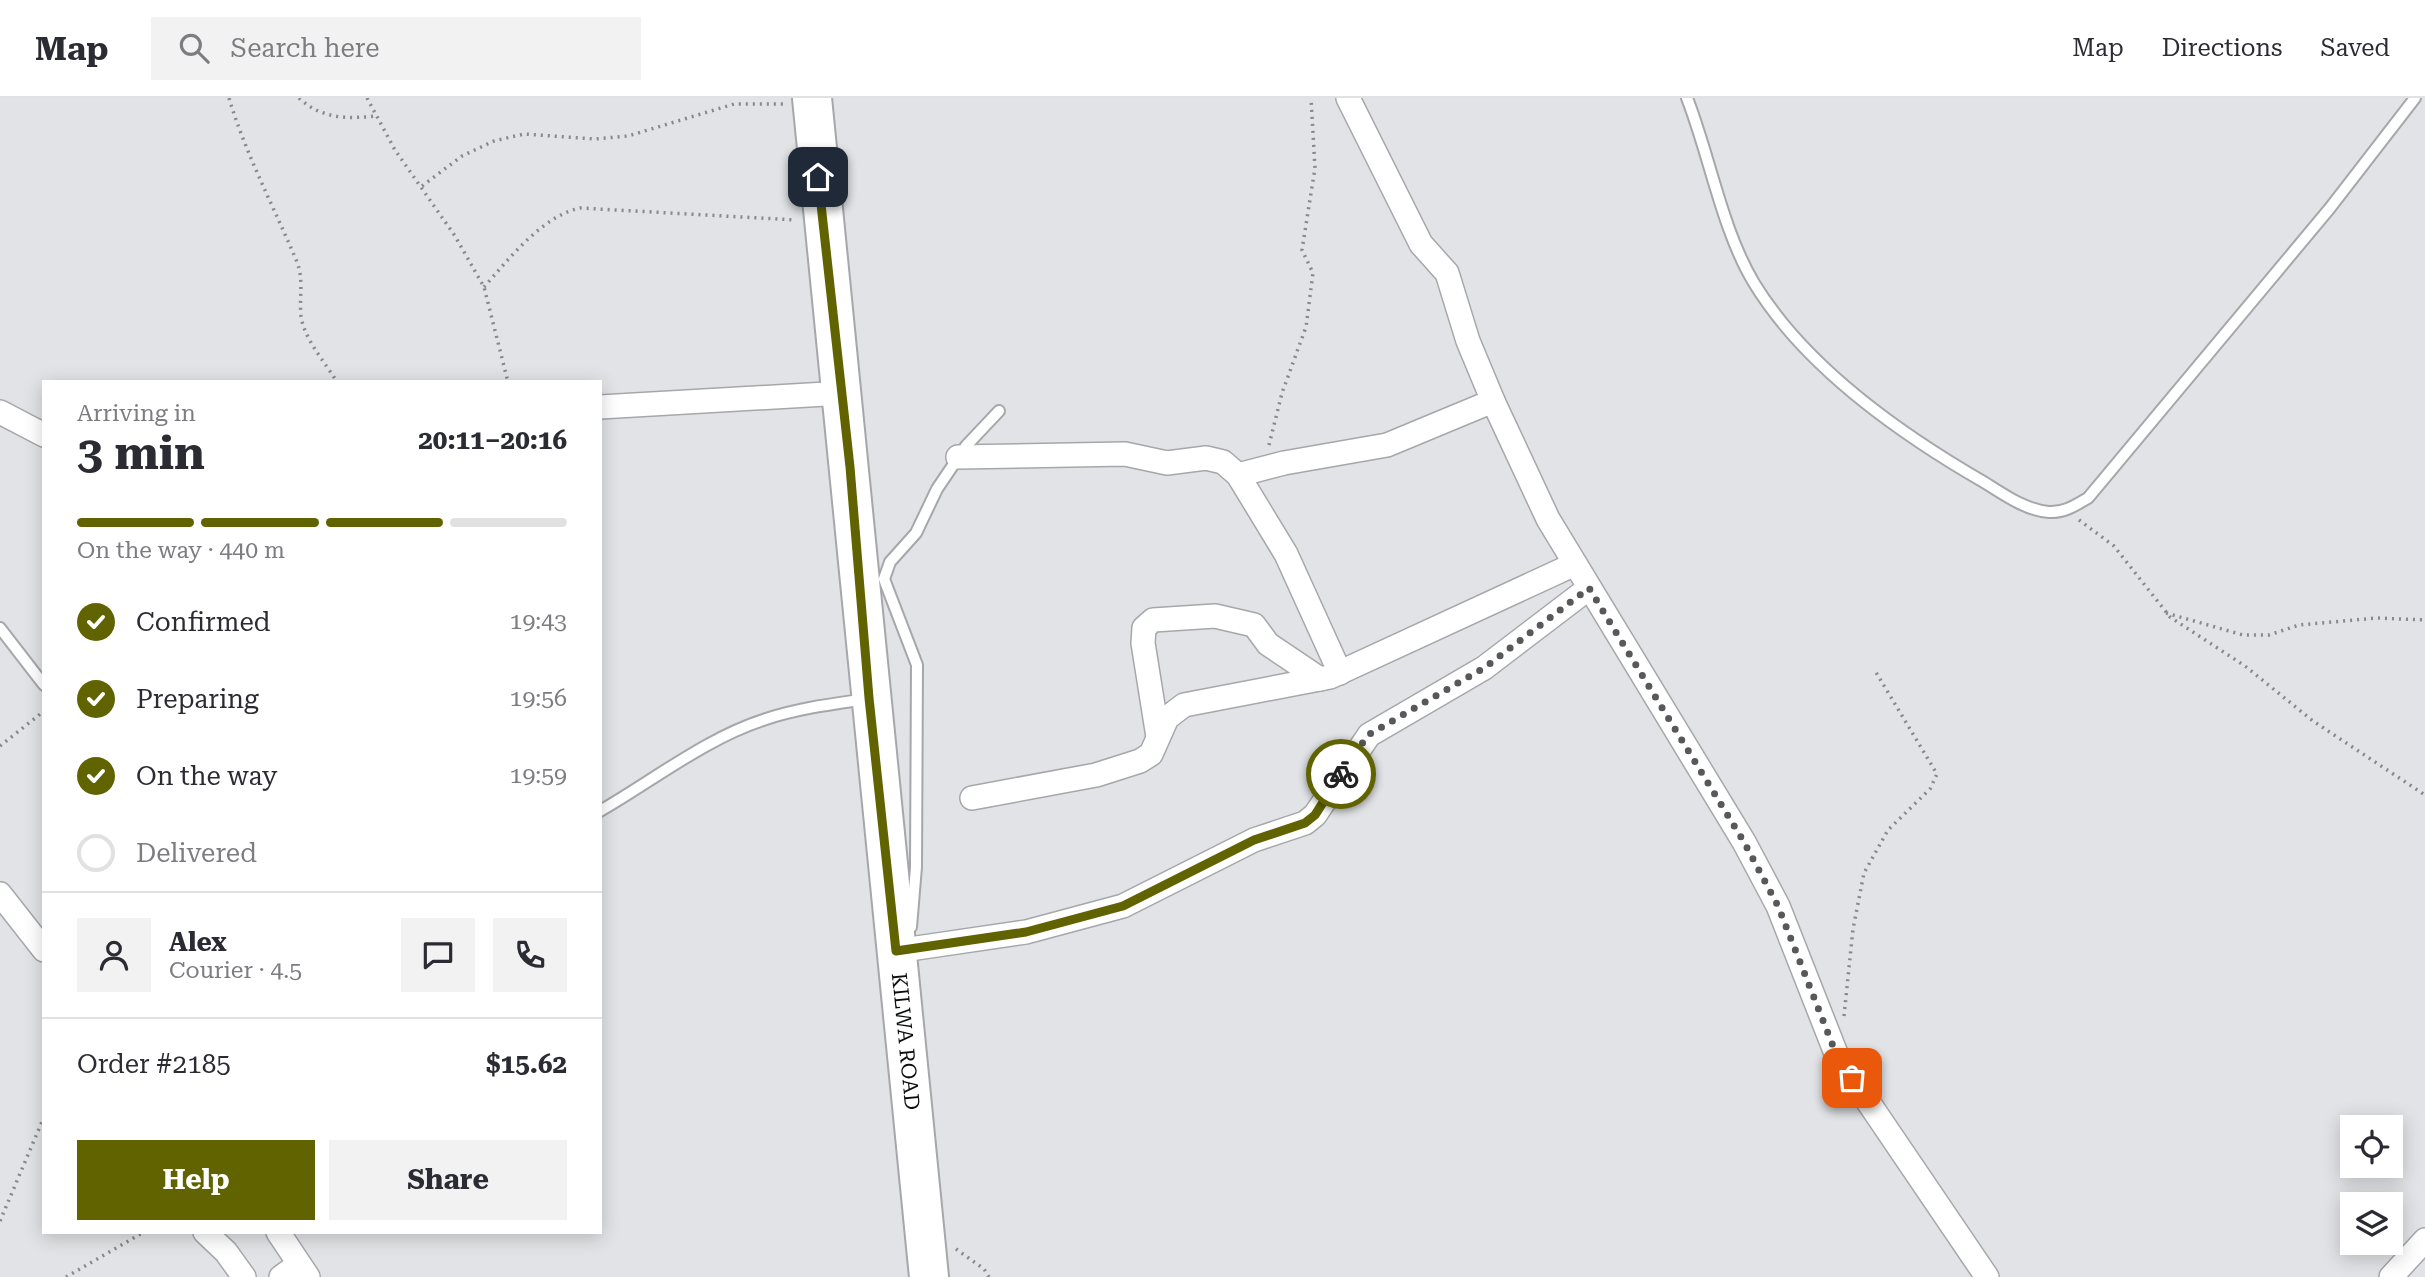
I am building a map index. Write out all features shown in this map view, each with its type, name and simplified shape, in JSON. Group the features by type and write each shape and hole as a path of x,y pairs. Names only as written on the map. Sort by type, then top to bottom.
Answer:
{"highway":[{"name":"KILWA ROAD","path":"812,101 843,393 869,698 903,951 928,1261"}],"street":[{"path":"1348,98 1421,244 1447,273 1468,341 1548,519 1744,842 1778,906 1837,1056 1987,1277"},
{"path":"602,407 843,393"},
{"path":"1238,475 1379,447 1493,401"},
{"path":"0,412 42,434"},
{"path":"958,457 1125,454 1167,463 1206,458 1223,462 1238,475 1308,596 1330,676"},
{"path":"972,798 1096,775 1147,757 1167,719 1184,705 1330,676 1574,564"},
{"path":"903,951 1026,932 1123,906 1254,840 1305,823 1315,815 1368,735 1484,668 1589,588"},
{"path":"1158,737 1143,643 1144,628 1153,620 1228,616 1254,625 1268,644 1330,676"},
{"path":"0,894 42,947"},
{"path":"207,1234 226,1252 244,1277"},
{"path":"279,1234 296,1273"},
{"path":"2392,1277 2425,1240"}],"lane":[{"path":"1688,98 1705,143 1731,234 1770,307 1798,338 1888,421 2022,505 2039,510 2066,510 2088,498 2330,208 2415,98"},
{"path":"903,951 916,867 916,665 884,579 890,562 916,533 937,489 958,457 999,411"},
{"path":"0,628 42,682"},
{"path":"602,810 667,769 764,719 801,709 869,698"}],"path":[{"path":"229,98 247,152 297,263 302,283 301,317 309,339 336,380"},
{"path":"299,98 312,108 347,119 376,116"},
{"path":"366,98 395,150 422,186 484,287 507,380"},
{"path":"734,98 734,104"},
{"path":"1262,469 1282,393 1306,327 1313,269 1302,250 1315,168 1311,98"},
{"path":"422,186 462,156 494,141 524,135 595,139 628,136 734,104 812,101"},
{"path":"484,287 516,252 557,217 580,208 823,222"},
{"path":"2066,510 2115,546 2166,613 2245,666 2313,721 2425,795"},
{"path":"2166,613 2243,635 2269,635 2299,625 2377,618 2425,620"},
{"path":"1837,1056 1850,984 1853,929 1864,873 1888,830 1930,789 1937,774 1874,669"},
{"path":"0,746 42,713"},
{"path":"0,1221 42,1122"},
{"path":"66,1277 141,1234"},
{"path":"928,1261 955,1248 984,1269 989,1277"}],"way so far":[{"path":"1341,774 1368,735 1484,668 1589,588 1744,842 1778,906 1807,987 1837,1056 1852,1078"}],"route":[{"path":"818,177 858,541 869,698 896,951 1026,932 1123,906 1198,871 1254,840 1305,823 1315,815 1341,774"}]}
